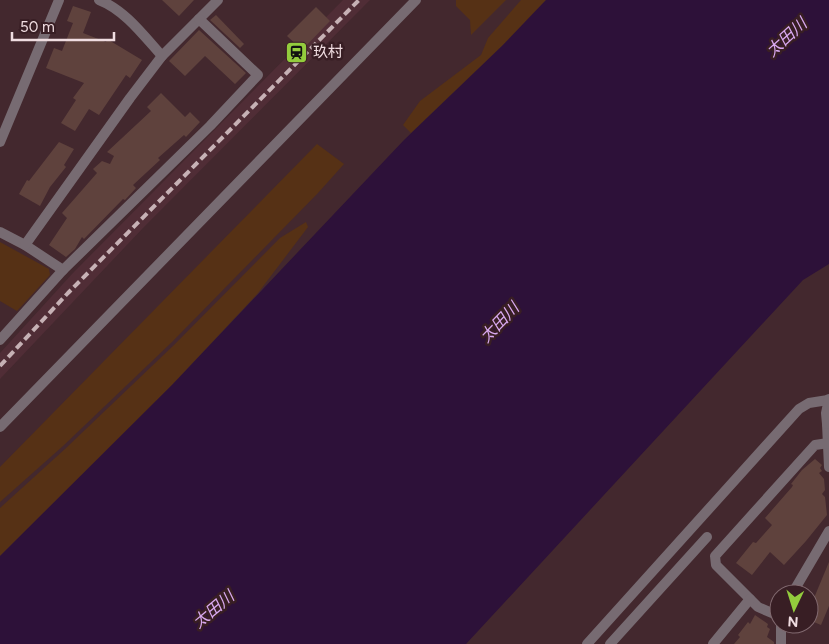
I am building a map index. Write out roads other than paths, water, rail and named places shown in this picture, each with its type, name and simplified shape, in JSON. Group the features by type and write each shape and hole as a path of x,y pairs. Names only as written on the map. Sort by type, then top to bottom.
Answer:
{"street":[{"path":"0,142 59,0"},
{"path":"99,0 107,3 125,16 162,56"},
{"path":"24,245 162,56 218,0"},
{"path":"0,427 416,0"},
{"path":"0,340 63,270 210,126 258,75 199,19"},
{"path":"0,232 63,270"},
{"path":"587,644 798,409 809,403 829,399 827,424 829,468"},
{"path":"769,612 758,607 716,564 715,556 814,445 828,443"},
{"path":"798,584 829,531"},
{"path":"610,644 707,537"},
{"path":"714,644 750,599"}],"water":[{"name":"太田川","path":"546,0 829,0 829,264 803,280 466,644 0,644 0,556 172,385 404,140 502,46"}],"railway":[{"path":"0,366 68,293 359,0"}],"place":[{"name":"玖村","path":"297,52"}]}
